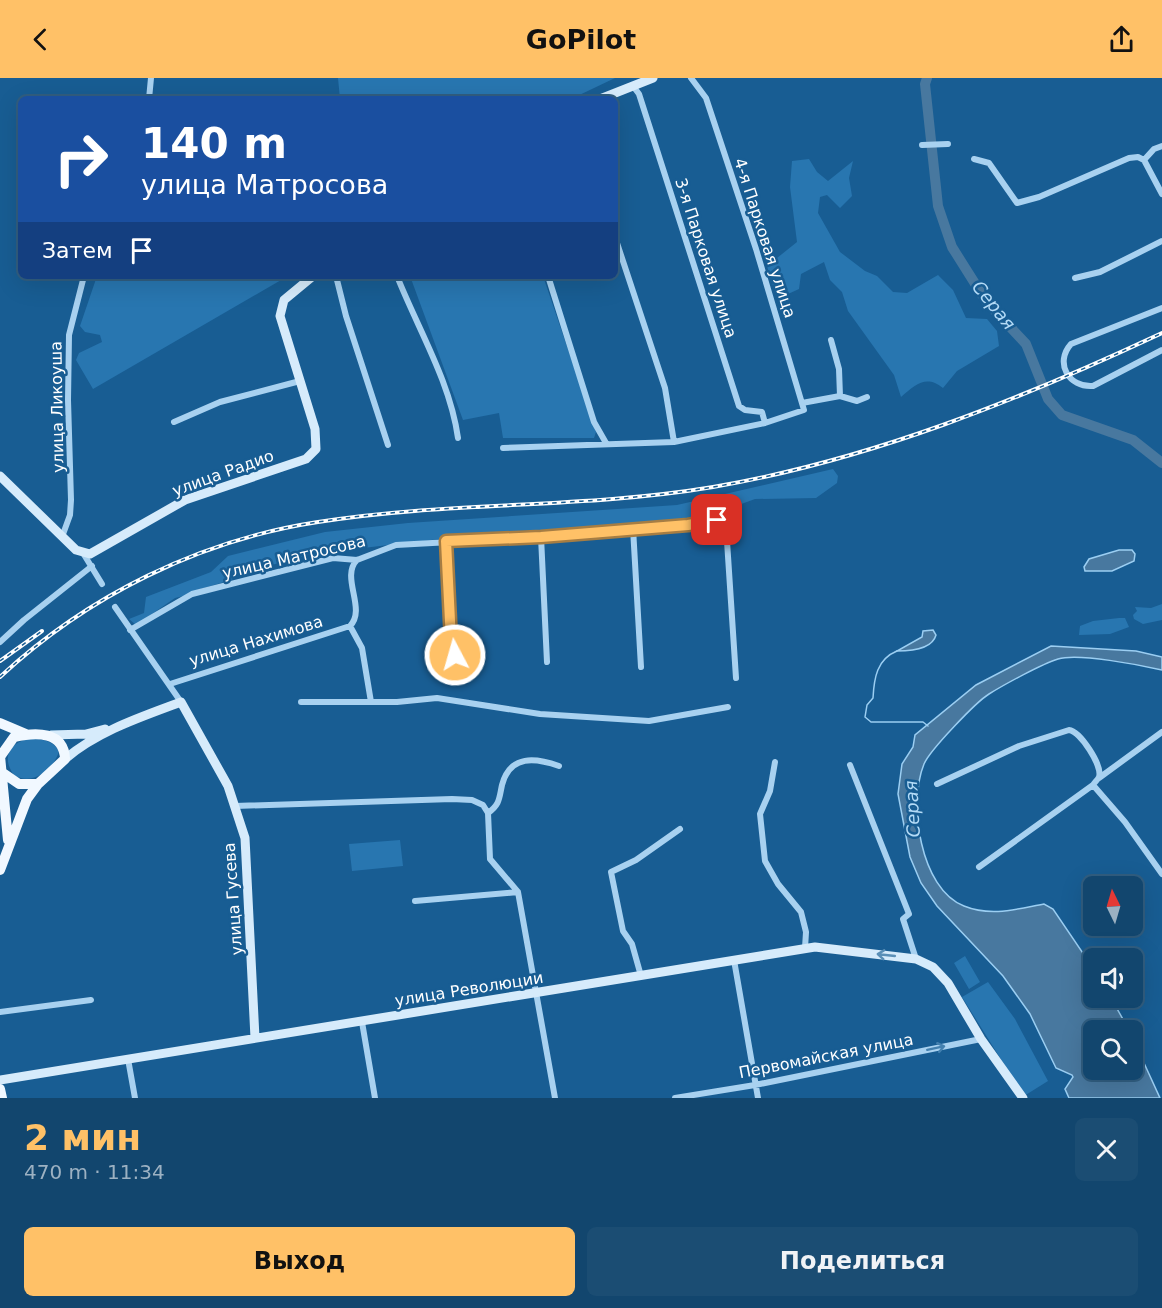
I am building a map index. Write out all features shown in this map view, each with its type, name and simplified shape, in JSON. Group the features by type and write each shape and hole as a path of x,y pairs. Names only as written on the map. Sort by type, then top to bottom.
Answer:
{"main road":[{"path":"608,96 653,78"},
{"path":"300,381 281,323 281,306 289,294 309,279"},
{"name":"улица Радио","path":"79,551 102,549 186,500 306,459 316,449 315,429 300,381"},
{"path":"1,479 79,551"},
{"path":"0,870 5,849 19,814 38,784 65,759 86,744 120,726 181,702"},
{"name":"улица Гусева","path":"181,702 228,786 248,856 255,1038"},
{"path":"0,723 26,734"},
{"path":"5,849 3,773 0,757 14,737 26,734 86,734 120,726"},
{"path":"51,735 61,742 65,759"},
{"path":"3,773 19,784 38,784"},
{"name":"улица Революции","path":"0,1080 805,948 916,959 940,973 981,1039"},
{"path":"981,1039 1023,1098"},
{"path":"0,1089 2,1098"}],"street":[{"path":"149,96 151,78"},
{"name":"4-я Парковая улица","path":"691,78 706,98 756,249 803,407"},
{"name":"3-я Парковая улица","path":"633,86 639,94 739,406 745,410 762,412 765,423"},
{"path":"922,145 948,144"},
{"path":"1143,160 1154,149 1162,146"},
{"path":"974,159 989,163 1003,180 1013,200 1017,202 1039,197 1129,158 1138,157 1143,160 1162,194"},
{"path":"1075,278 1100,272 1162,241"},
{"path":"618,246 665,388 674,442"},
{"name":"улица Ликоуша","path":"62,537 67,529 71,500 69,334 83,279"},
{"path":"337,279 346,316 388,445"},
{"path":"398,279 427,343 455,423 458,438"},
{"path":"549,279 594,422 606,443"},
{"path":"1162,308 1071,344 1066,350 1064,365 1074,383 1081,387 1093,386 1162,350"},
{"path":"831,340 839,369 840,396"},
{"path":"174,422 220,402 300,381"},
{"path":"503,448 674,442 765,423 803,407 840,396 857,401 867,397"},
{"name":"улица Матросова","path":"130,630 192,594 333,558 357,560 396,545 541,537 688,525 717,520 723,522 727,541 736,678"},
{"path":"633,528 641,667"},
{"path":"541,537 547,662"},
{"path":"446,541 452,647 455,655 476,664"},
{"path":"79,551 92,566 102,584"},
{"path":"357,560 351,569 356,616 350,626 362,648 371,702"},
{"path":"0,642 92,566"},
{"path":"115,607 181,702"},
{"name":"улица Нахимова","path":"170,684 350,626"},
{"path":"302,702 452,699 471,705 513,708 540,714 649,721 728,707"},
{"path":"937,784 1009,750 1069,730 1080,735 1100,769 1099,778"},
{"path":"979,867 1162,732"},
{"path":"488,813 498,805 506,774 516,764 537,759 559,766"},
{"path":"775,762 770,791 760,814 765,861 778,884 801,912 806,932 805,948"},
{"path":"850,765 909,914 903,919 916,959"},
{"path":"1093,785 1125,822 1162,874"},
{"path":"235,806 452,799 472,800 483,805 488,813 490,859 518,892 555,1098"},
{"path":"641,976 632,944 623,931 611,872 636,860 680,829"},
{"path":"415,901 518,892"},
{"path":"734,960 758,1098"},
{"path":"0,1012 92,1000"},
{"path":"362,1022 375,1098"},
{"name":"Первомайская улица","path":"675,1098 755,1085 981,1039"},
{"path":"128,1059 135,1098"}],"shaded area":[{"path":"338,78 615,78 577,96 340,96"},
{"path":"809,159 817,172 828,181 853,161 849,178 852,196 840,208 827,195 820,197 818,213 840,252 865,271 877,276 893,292 907,293 938,275 953,290 966,318 987,319 997,331 999,346 957,371 943,388 931,382 921,383 901,397 894,375 848,311 842,292 830,280 824,262 801,274 799,289 777,299 767,266 797,242 790,187 792,161"},
{"path":"96,279 283,279 93,389 76,360 79,353 102,342 100,335 85,332 80,326"},
{"path":"411,279 544,279 596,432 594,438 503,438 499,413 463,420"},
{"path":"833,469 838,476 837,483 816,498 755,499 714,514 671,524 499,532 312,554 246,572 231,580 175,598 136,625 129,619 144,613 146,597 211,572 228,556 325,532 408,523 677,505"},
{"path":"1162,604 1162,620 1143,624 1134,619 1133,615 1137,611 1135,607 1151,608"},
{"path":"1125,618 1129,627 1110,634 1079,635 1080,626 1093,621"},
{"path":"27,739 49,742 59,751 48,769 28,779 14,775 8,763 11,748"},
{"path":"400,840 403,866 352,871 349,844"},
{"path":"965,956 980,982 969,989 954,963"},
{"path":"988,982 1015,1019 1048,1081 1024,1096 962,997"}],"water":[{"path":"1119,550 1132,550 1135,554 1134,561 1112,571 1085,571 1084,567 1089,559"},
{"path":"933,630 936,635 934,640 925,647 897,651 922,637 923,631"},
{"path":"1051,646 1136,651 1162,657 1162,670 1110,660 1080,657 1058,659 989,694 974,706 928,757 919,781 917,800 918,822 928,864 937,882 949,897 964,906 984,911 1014,910 1044,904 1053,909 1083,953 1083,1008 1117,1008 1123,1020 1083,1020 1083,1080 1143,1080 1143,1061 1160,1098 1069,1098 1065,1089 1072,1075 1056,1068 1030,1014 1003,976 937,906 921,883 910,857 898,794 902,764 913,747 915,735 976,685"}],"waterway":[{"name":"Серая","path":"927,78 925,84 938,206 952,247 986,301 1026,344 1048,399 1062,415 1133,440 1162,463"},
{"path":"897,651 890,654 878,670 873,698 867,705 865,717 871,722 923,722 928,726"}],"railway":[{"path":"0,677 70,621 108,597 147,576 231,542 318,522 367,515 614,499 713,487 772,475 829,461 943,425 1054,382 1162,333"},
{"path":"0,661 42,631"}],"route":[{"path":"455,655 451,641 453,632 446,541 541,537 688,525 717,520"}]}
